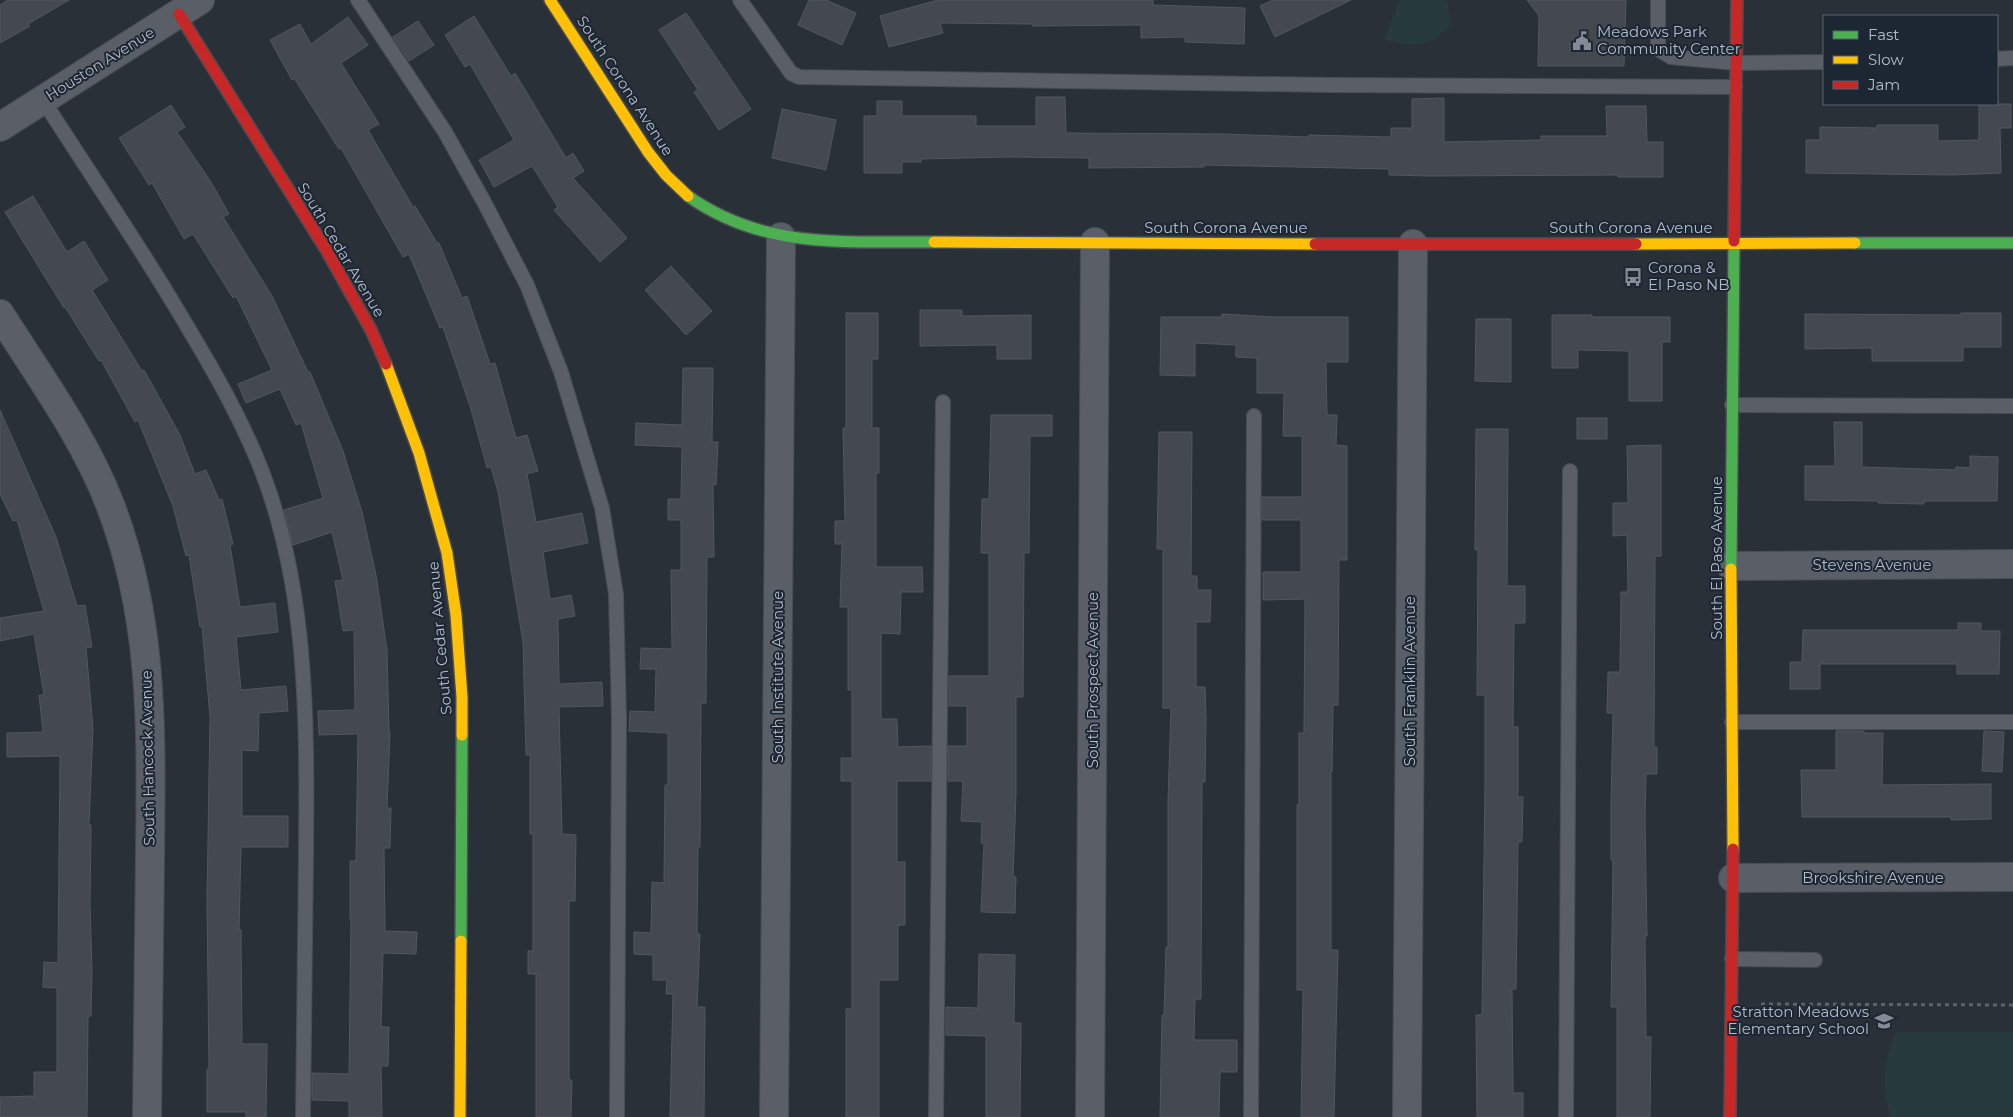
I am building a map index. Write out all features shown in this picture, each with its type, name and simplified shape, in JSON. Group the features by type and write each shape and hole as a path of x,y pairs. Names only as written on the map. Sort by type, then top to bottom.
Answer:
{"street":[{"name":"South Corona Avenue","path":"550,0 642,144 664,172 687,195 719,215 747,228 781,236 814,241 1413,244 2013,242"},
{"name":"South El Paso Avenue","path":"1730,1117 1733,878 1732,405 1737,0"},
{"name":"Houston Avenue","path":"0,127 189,7"},
{"name":"South Cedar Avenue","path":"189,7 371,330 392,378 419,453 448,553 456,615 462,697 460,1117"},
{"name":"South Institute Avenue","path":"774,1117 781,236"},
{"name":"South Prospect Avenue","path":"1090,1117 1095,242"},
{"name":"South Franklin Avenue","path":"1407,1117 1413,244"},
{"name":"South Hancock Avenue","path":"0,314 66,418 95,471 116,521 135,586 144,639 151,729 147,1117"},
{"name":"Stevens Avenue","path":"1731,566 2013,564"},
{"name":"Brookshire Avenue","path":"1733,878 2013,877"}],"lane":[{"path":"358,0 445,132 527,285 562,372 602,508 616,594 620,719 617,1117"},
{"path":"740,0 792,73 799,78 1330,85 1736,87"},
{"path":"1658,0 1658,49 1671,57 1736,63 1823,62"},
{"path":"1998,58 2013,58"},
{"path":"43,100 154,272 208,361 258,461 276,514 289,568 297,618 306,720 303,1117"},
{"path":"936,1117 943,402"},
{"path":"1732,405 2013,406"},
{"path":"1251,1117 1254,416"},
{"path":"1566,1117 1570,471"},
{"path":"1732,722 2013,722"},
{"path":"1732,959 1815,960"}],"path":[{"path":"1761,1004 2013,1005"}],"green space":[{"path":"1400,0 1447,0 1451,23 1437,38 1429,42 1413,45 1384,40"},
{"path":"1896,1032 2013,1032 2013,1117 1890,1117 1885,1074 1888,1054"}],"building":[{"path":"8,0 69,0 0,43 0,5"},
{"path":"809,0 826,0 856,13 842,45 798,25"},
{"path":"938,0 1153,0 1153,5 1245,8 1244,44 1185,42 1185,37 1141,38 1141,25 1033,26 1033,24 940,23 943,33 889,47 880,16"},
{"path":"1273,0 1351,0 1275,37 1260,6"},
{"name":"Meadows Park Community Center","path":"1527,0 1626,0 1624,66 1538,66 1539,16"},
{"path":"686,13 751,109 719,130 694,92 698,90 659,30"},
{"path":"474,16 511,76 515,73 566,158 573,153 584,171 573,178 627,238 600,262 554,210 558,207 532,166 494,187 479,160 514,140 470,64 465,67 445,35"},
{"path":"348,17 368,45 341,63 379,124 368,130 413,207 415,206 437,243 439,243 462,298 467,296 490,364 495,363 516,438 527,435 538,471 527,474 536,522 582,513 588,543 543,552 550,599 571,595 575,616 558,619 559,684 602,682 603,706 559,707 562,834 576,835 575,901 569,901 569,1080 572,1080 571,1117 536,1117 536,974 528,974 528,951 533,951 533,834 530,834 530,755 526,755 523,642 498,492 491,467 487,468 470,406 443,327 440,328 409,254 403,257 341,148 339,149 294,78 292,80 270,40 300,24 311,44"},
{"path":"418,21 434,45 409,61 393,37"},
{"path":"1036,97 1065,97 1066,133 1223,134 1309,137 1309,135 1391,137 1391,128 1412,128 1412,99 1444,98 1444,142 1541,140 1541,136 1607,136 1606,106 1646,106 1647,142 1663,142 1663,177 1618,177 1618,175 1389,175 1389,169 1204,165 1204,167 1089,168 1089,158 1008,157 921,159 921,162 902,162 902,173 864,173 864,116 877,116 877,101 902,101 902,116 976,116 976,126 1036,126"},
{"path":"2011,104 2011,128 2000,128 2001,173 1953,175 1806,173 1806,140 1820,140 1820,127 1877,128 1877,125 1938,125 1938,141 1979,140 1979,105"},
{"path":"171,105 185,127 177,132 211,182 229,214 223,217 272,296 308,372 310,372 343,451 362,512 376,575 387,650 390,732 387,808 391,808 390,848 384,848 385,931 417,932 416,954 383,953 381,1027 389,1027 388,1066 381,1066 382,1117 349,1117 349,1101 312,1100 312,1073 349,1074 350,861 356,861 358,734 319,735 318,711 355,710 354,630 343,631 335,581 343,580 332,532 293,545 284,510 323,498 301,423 296,425 280,389 246,403 238,384 272,370 236,296 233,298 193,234 184,239 152,183 149,185 119,138"},
{"path":"782,109 836,120 826,170 772,158"},
{"path":"33,196 67,252 84,241 108,280 92,290 142,371 144,370 180,435 195,474 206,470 219,500 222,499 233,544 230,545 240,607 275,603 278,632 236,637 241,690 286,686 288,711 259,713 258,751 242,750 242,816 288,816 288,847 241,847 239,930 241,930 242,1044 267,1044 266,1117 246,1117 246,1112 207,1112 207,1069 209,1069 207,900 210,717 202,626 200,627 189,555 186,556 173,506 138,420 135,422 101,360 99,361 64,308 5,212"},
{"path":"671,266 712,311 686,335 645,290"},
{"path":"920,310 962,310 962,316 1031,315 1031,359 997,359 997,345 920,346"},
{"path":"846,313 878,313 878,359 872,359 872,428 879,428 879,473 876,473 876,567 922,567 923,592 901,592 900,634 881,633 881,719 897,719 898,747 931,746 931,781 897,781 897,862 905,862 905,925 898,925 898,980 879,980 879,1117 846,1117 846,1009 852,1009 852,781 841,781 841,758 852,758 852,690 848,690 848,607 840,607 842,544 835,544 835,521 845,521 843,428 846,428"},
{"path":"1961,313 2001,313 2001,347 1963,347 1963,361 1872,361 1872,348 1805,349 1805,314 1961,315"},
{"path":"1222,314 1274,317 1348,317 1348,362 1326,362 1327,415 1337,415 1336,445 1347,446 1347,560 1339,560 1338,705 1333,705 1331,772 1331,950 1338,950 1334,1117 1301,1117 1303,990 1297,990 1297,805 1299,805 1299,733 1304,733 1305,599 1263,600 1263,572 1301,572 1301,520 1262,520 1262,497 1302,497 1302,436 1283,436 1284,393 1257,393 1257,358 1236,357 1236,345 1195,343 1195,376 1160,375 1161,317 1222,317"},
{"path":"1552,315 1670,317 1670,342 1662,342 1662,401 1629,401 1629,351 1578,350 1578,368 1552,368"},
{"path":"1476,319 1511,319 1511,382 1475,381"},
{"path":"683,368 713,368 712,442 718,442 716,485 713,484 714,557 707,557 706,703 701,703 700,847 698,847 697,934 700,934 697,1007 705,1007 704,1117 670,1117 673,994 666,994 667,980 653,980 653,955 634,954 634,932 651,933 652,882 664,883 665,785 668,785 668,733 629,731 630,711 655,712 656,669 640,669 641,648 672,649 671,570 681,570 681,520 668,520 668,499 681,499 682,447 635,445 636,423 682,425"},
{"path":"0,410 56,537 77,606 85,605 92,647 86,648 93,728 89,825 91,825 90,903 92,971 91,1016 88,1016 87,1117 0,1117 0,1097 34,1096 34,1072 57,1072 57,988 43,987 44,962 58,963 60,756 7,757 7,733 43,732 39,695 44,695 34,634 0,641 0,618 44,611 17,520 13,521 0,494"},
{"path":"991,415 1052,415 1052,436 1030,436 1029,553 1024,553 1023,697 1016,697 1016,793 1013,877 1016,877 1015,913 981,912 984,843 981,843 982,822 961,821 963,781 948,781 948,746 967,746 967,706 949,706 949,676 989,676 989,553 981,553 982,499 989,499"},
{"path":"1577,418 1607,418 1607,439 1577,439"},
{"path":"1834,422 1862,422 1862,467 1956,470 1956,467 1970,468 1970,456 1998,457 1997,501 1924,501 1924,504 1805,500 1805,466 1835,466"},
{"path":"1476,429 1508,429 1507,586 1525,586 1525,623 1514,623 1513,727 1518,727 1518,797 1523,797 1522,842 1518,842 1516,989 1512,989 1513,1093 1523,1093 1523,1117 1477,1117 1476,1015 1482,1015 1485,695 1477,695 1478,550 1475,550"},
{"path":"1159,432 1192,432 1191,576 1197,576 1197,590 1211,590 1210,622 1196,622 1196,687 1205,687 1206,718 1205,782 1202,782 1201,999 1195,999 1194,1040 1237,1040 1237,1072 1220,1072 1219,1117 1160,1117 1162,1015 1164,1015 1166,947 1168,947 1168,801 1171,708 1163,708 1163,549 1157,549"},
{"path":"1661,445 1661,556 1655,556 1654,747 1657,747 1657,774 1646,774 1645,819 1646,1037 1651,1037 1650,1117 1617,1117 1617,1007 1611,1007 1613,713 1607,713 1608,672 1620,672 1621,592 1628,592 1627,535 1613,536 1613,503 1628,503 1627,446"},
{"path":"1958,623 1981,623 1981,631 2000,631 1999,674 1957,674 1957,664 1820,664 1820,689 1790,689 1790,662 1802,662 1803,630 1958,630"},
{"path":"1836,731 1883,733 1882,785 1991,784 1991,819 1951,820 1951,817 1802,817 1801,770 1836,770"},
{"path":"1984,731 2004,732 2002,772 1982,771"},
{"path":"979,954 1015,955 1014,1023 1021,1023 1020,1117 986,1117 986,1036 946,1035 946,1007 978,1008"}],"traffic: fast":[{"path":"688,196 717,213 746,226 776,234 806,239 837,241 934,242"},
{"path":"1731,569 1734,241"},
{"path":"1855,243 2013,243"},
{"path":"461,941 462,735"}],"traffic: slow":[{"path":"550,0 648,152 666,175 688,196"},
{"path":"934,242 1315,244"},
{"path":"1636,244 1855,243"},
{"path":"386,364 419,453 447,553 456,615 462,697 462,735"},
{"path":"1731,569 1733,849"},
{"path":"460,1117 461,941"}],"traffic: jam":[{"path":"1734,241 1737,0"},
{"path":"179,14 328,253 371,330 386,364"},
{"path":"1315,244 1636,244"},
{"path":"1730,1117 1733,849"}],"place":[{"name":"Meadows Park Community Center","path":"1582,41"},
{"name":"Corona & El Paso NB","path":"1633,277"},
{"name":"Stratton Meadows Elementary School","path":"1884,1021"}]}
